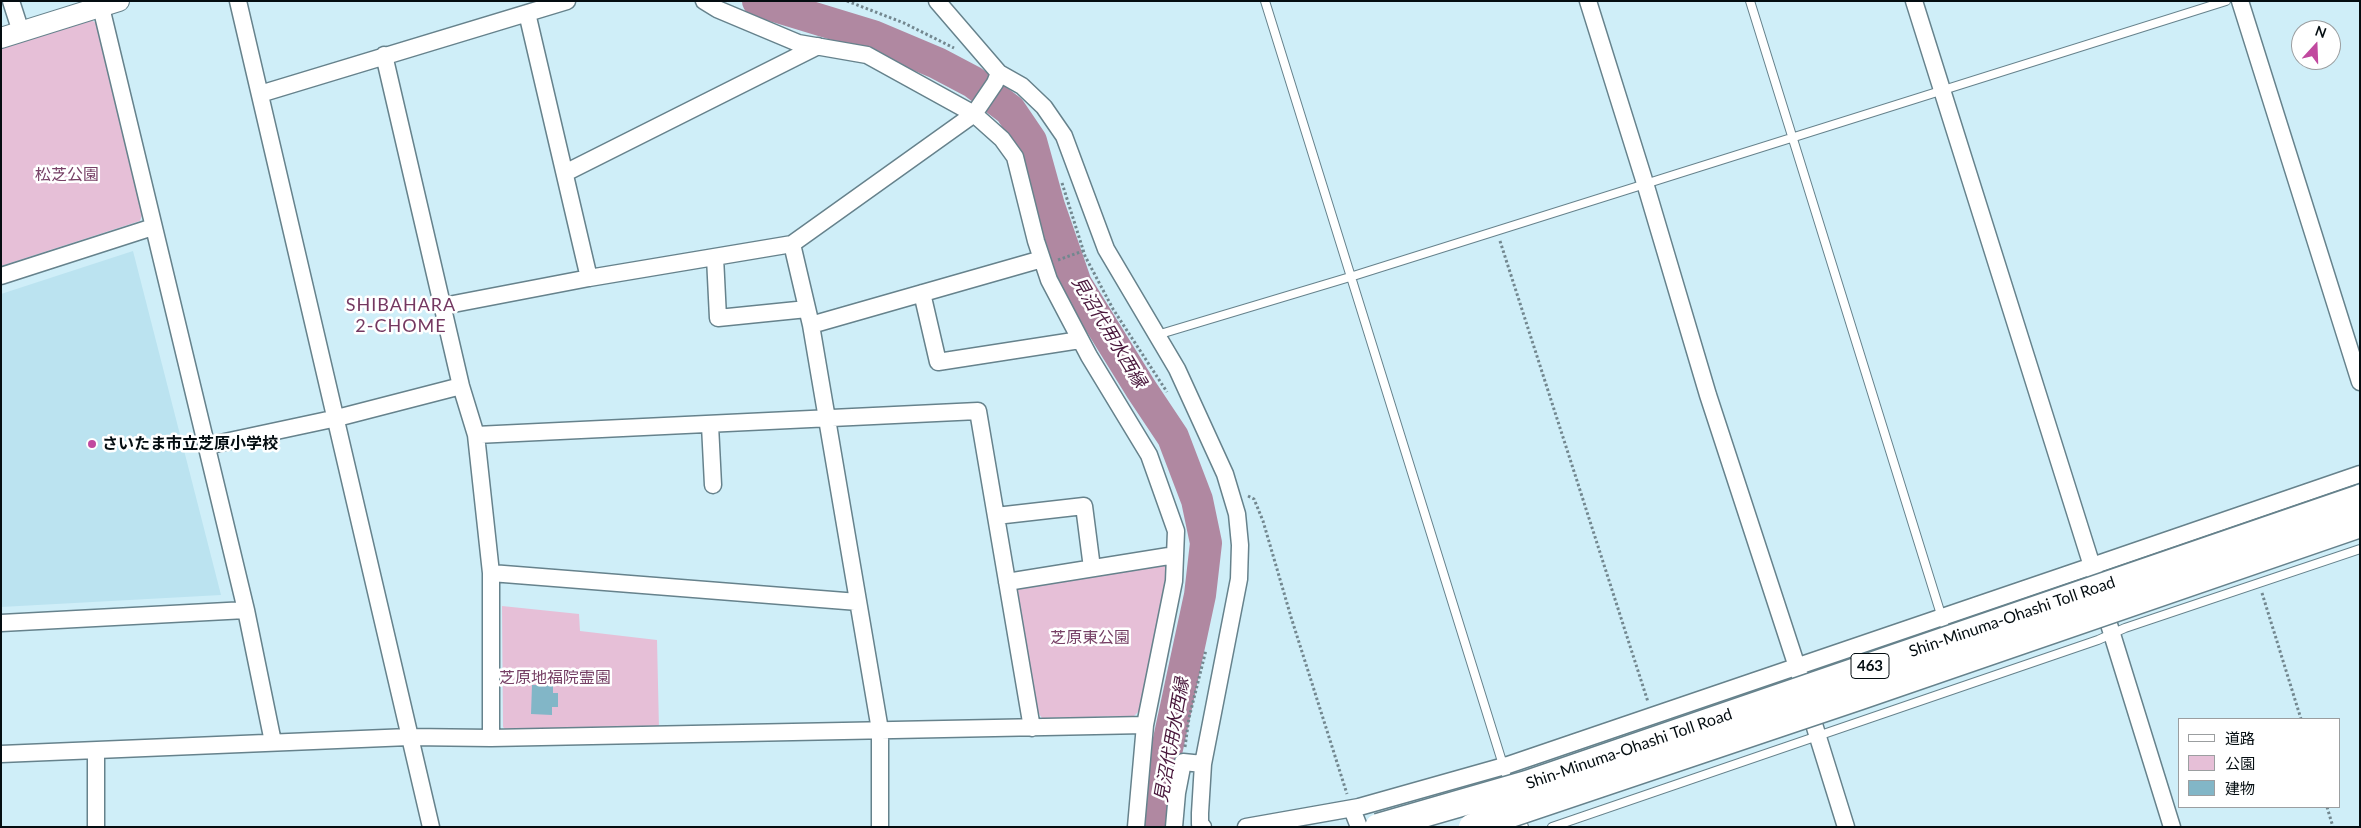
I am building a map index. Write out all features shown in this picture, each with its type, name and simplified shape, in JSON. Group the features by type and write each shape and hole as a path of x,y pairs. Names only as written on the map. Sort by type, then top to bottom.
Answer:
{"highway":[{"name":"Shin-Minuma-Ohashi Toll Road","path":"1378,827 1527,784 2360,498"},
{"name":"Shin-Minuma-Ohashi Toll Road","path":"1472,827 1801,717 2360,524"}],"street":[{"path":"11,1 21,32"},
{"path":"238,1 337,418 431,827"},
{"path":"260,94 567,1"},
{"path":"704,1 717,9 798,43 867,55 974,114 1002,139 1015,158 1049,260 1049,280 1080,340 1149,455 1176,531 1174,581 1145,725 1136,827"},
{"path":"937,1 997,78 1022,86 1044,107 1064,136 1106,249 1157,334 1198,413 1225,474 1237,514 1240,545 1239,579 1204,764 1200,813 1200,824 1203,827"},
{"path":"1588,1 1645,183 1708,395 1797,666 1846,827"},
{"path":"1914,1 2172,827"},
{"path":"2240,1 2360,382"},
{"path":"1,38 110,4 153,227 246,610 273,742"},
{"path":"527,13 589,278"},
{"path":"565,173 818,46"},
{"path":"384,55 461,386 476,435 491,574 491,738"},
{"path":"443,306 589,278 792,244 974,114 997,78"},
{"path":"1,276 153,227"},
{"path":"792,244 809,317 880,730 880,827"},
{"path":"715,257 718,318 809,317 922,293 1049,260"},
{"path":"922,293 938,362 1080,340"},
{"path":"206,446 337,418 461,386"},
{"path":"476,435 827,420 978,411 1032,728"},
{"path":"710,425 713,485"},
{"path":"1246,827 1352,809 1503,767 2360,474"},
{"path":"996,516 1084,506 1092,568"},
{"path":"1007,582 1175,555"},
{"path":"491,574 858,602"},
{"path":"1,623 246,610"},
{"path":"1,754 409,737 491,738 1145,725"},
{"path":"96,751 96,827"},
{"path":"1174,827 1177,793 1183,762 1204,764"},
{"path":"1352,809 1359,827"}],"lane":[{"path":"1265,1 1503,767 1524,827"},
{"path":"1750,1 1958,668"},
{"path":"1157,334 1350,277 1941,89 2226,1"},
{"path":"1552,827 2125,628 2360,549"},
{"path":"1961,677 1964,685"}],"path":[{"path":"847,1 904,23 961,52"},
{"path":"1061,182 1083,251 1113,309 1172,399"},
{"path":"1496,231 1652,716"},
{"path":"1049,260 1083,251"},
{"path":"1232,496 1243,494 1254,498 1352,809"},
{"path":"2259,584 2300,718"},
{"path":"1183,762 1189,718 1206,649"},
{"path":"2327,808 2333,827"}],"shaded area":[{"name":"さいたま市立芝原小学校","path":"133,251 221,595 1,607 1,294"}],"green space":[{"name":"松芝公園","path":"91,20 98,24 143,212 140,221 1,266 1,48"},
{"name":"芝原東公園","path":"1172,562 1141,709 1134,716 1042,718 1036,710 1017,584"},
{"name":"芝原地福院霊園","path":"502,606 579,614 580,631 657,640 659,729 509,733 503,727"}],"building":[{"path":"532,685 553,685 553,693 558,693 558,707 552,707 552,715 531,714"}],"waterway":[{"name":"見沼代用水西縁","path":"758,1 873,36 937,63 973,82 1010,110 1031,141 1049,206 1076,284 1173,437 1197,500 1206,543 1200,595 1162,772 1158,827"}],"place":[{"name":"さいたま市立芝原小学校","path":"92,444"}],"district":[{"name":"SHIBAHARA 2-CHOME","path":"401,315"}]}
